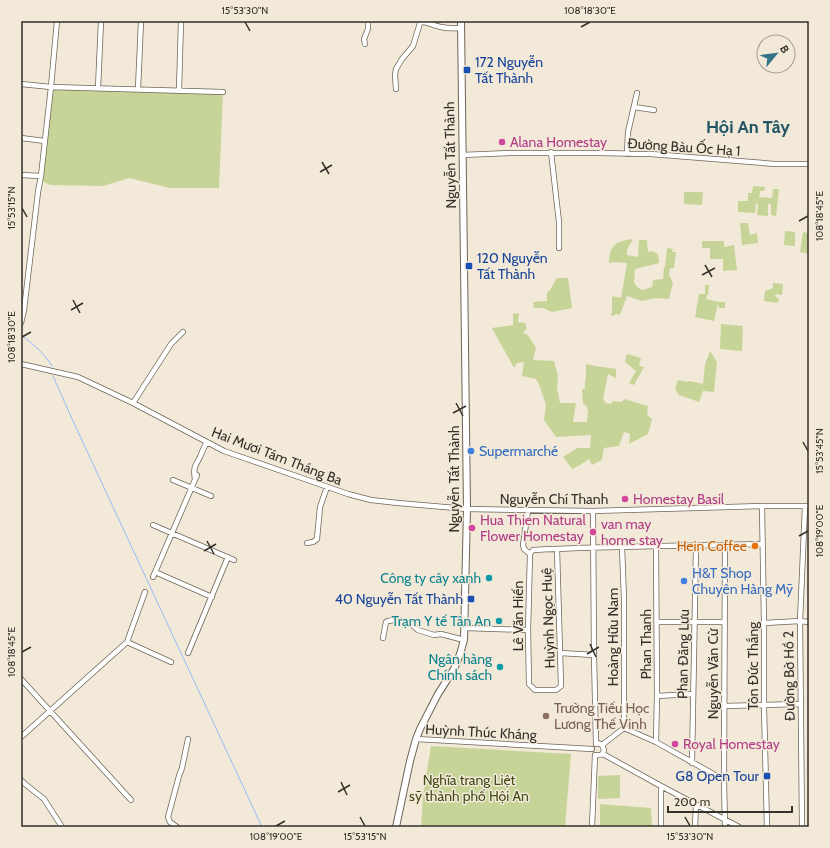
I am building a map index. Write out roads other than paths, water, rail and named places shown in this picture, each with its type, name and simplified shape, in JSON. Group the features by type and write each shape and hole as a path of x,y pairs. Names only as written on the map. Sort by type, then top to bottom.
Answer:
{"main road":[{"name":"Nguyễn Tất Thành","path":"396,827 416,739 438,694 454,669 464,640 465,628 467,509 461,24"}],"street":[{"path":"21,323 24,310 41,176 57,21"},
{"path":"98,88 101,21"},
{"path":"138,89 141,21"},
{"path":"179,90 181,21"},
{"path":"365,44 364,39 368,29 368,21"},
{"path":"396,89 394,75 396,69 413,46 420,22 446,28 461,24"},
{"path":"21,84 51,87 223,92"},
{"path":"626,154 627,138 637,93"},
{"path":"634,107 654,110"},
{"path":"21,138 45,141"},
{"path":"551,152 559,222 559,248"},
{"name":"Đường Bàu Ốc Hạ 1","path":"462,155 551,152 651,154 775,164 809,164"},
{"path":"21,175 41,176"},
{"path":"133,403 171,344 183,332"},
{"name":"Hai Mươi Tám Tháng Ba","path":"21,364 78,378 133,403 224,450 348,494 371,500 398,504 467,509"},
{"path":"207,442 194,466 196,477 154,574 212,597"},
{"path":"173,480 211,496"},
{"path":"307,543 313,542 317,539 320,507 327,487"},
{"name":"Tôn Đức Thắng","path":"762,506 767,827"},
{"name":"Nguyễn Chí Thanh","path":"467,509 593,511 807,506"},
{"name":"Đường Bờ Hồ 2","path":"802,827 800,621 807,506"},
{"path":"528,510 523,546 525,550 532,552 593,547 762,544"},
{"path":"592,827 595,755 592,747 596,744 593,511"},
{"path":"153,525 234,560"},
{"name":"Nguyễn Văn Cừ","path":"725,545 725,827"},
{"name":"Phan Thanh","path":"656,546 656,742"},
{"name":"Phan Đăng Lưu","path":"692,763 696,546"},
{"name":"Hoàng Hữu Nam","path":"622,547 624,599 624,728"},
{"name":"Huỳnh Ngọc Huệ","path":"557,549 561,686"},
{"name":"Lê Văn Hiến","path":"532,552 528,630 529,684 534,690 556,690 561,686"},
{"path":"188,653 228,557"},
{"path":"21,737 127,642 145,592"},
{"path":"384,638 386,622 398,620 410,623 418,630 434,635 441,634 464,640"},
{"path":"657,622 724,622"},
{"path":"764,623 809,622"},
{"path":"465,628 528,630"},
{"path":"127,642 171,662"},
{"path":"560,653 594,655"},
{"path":"21,680 131,800"},
{"path":"657,696 693,694"},
{"path":"724,706 800,704"},
{"path":"596,744 602,745 624,728 656,742 724,780"},
{"path":"177,827 170,822 168,818 182,768 188,739"},
{"name":"Huỳnh Thúc Kháng","path":"416,739 592,749"},
{"path":"602,745 604,750 602,754"},
{"path":"595,755 602,754 739,827"},
{"path":"21,780 44,799 62,827"},
{"path":"661,786 661,827"},
{"path":"695,827 696,804"}],"waterway":[{"path":"21,335 38,349 52,366"},
{"path":"53,376 262,827"}],"place":[{"name":"172 Nguyễn Tất Thành","path":"467,70"},
{"name":"Alana Homestay","path":"502,142"},
{"name":"120 Nguyễn Tất Thành","path":"469,266"},
{"name":"Supermarché","path":"471,451"},
{"name":"Homestay Basil","path":"625,499"},
{"name":"Hua Thien Natural Flower Homestay","path":"472,528"},
{"name":"van may home stay","path":"593,532"},
{"name":"Hein Coffee","path":"755,546"},
{"name":"Công ty cây xanh","path":"489,578"},
{"name":"H&T Shop Chuyên Hàng Mỹ","path":"684,581"},
{"name":"40 Nguyễn Tất Thành","path":"471,599"},
{"name":"Trạm Y tế Tân An","path":"499,621"},
{"name":"Ngân hàng Chính sách","path":"500,667"},
{"name":"Trường Tiếu Học Lương Thế Vinh","path":"546,716"},
{"name":"Royal Homestay","path":"675,744"},
{"name":"G8 Open Tour","path":"767,776"}],"district":[{"name":"Hội An Tây","path":"748,127"}],"park label":[{"name":"Nghĩa trang Liệt sỹ thành phố Hội An","path":"469,788"}]}
